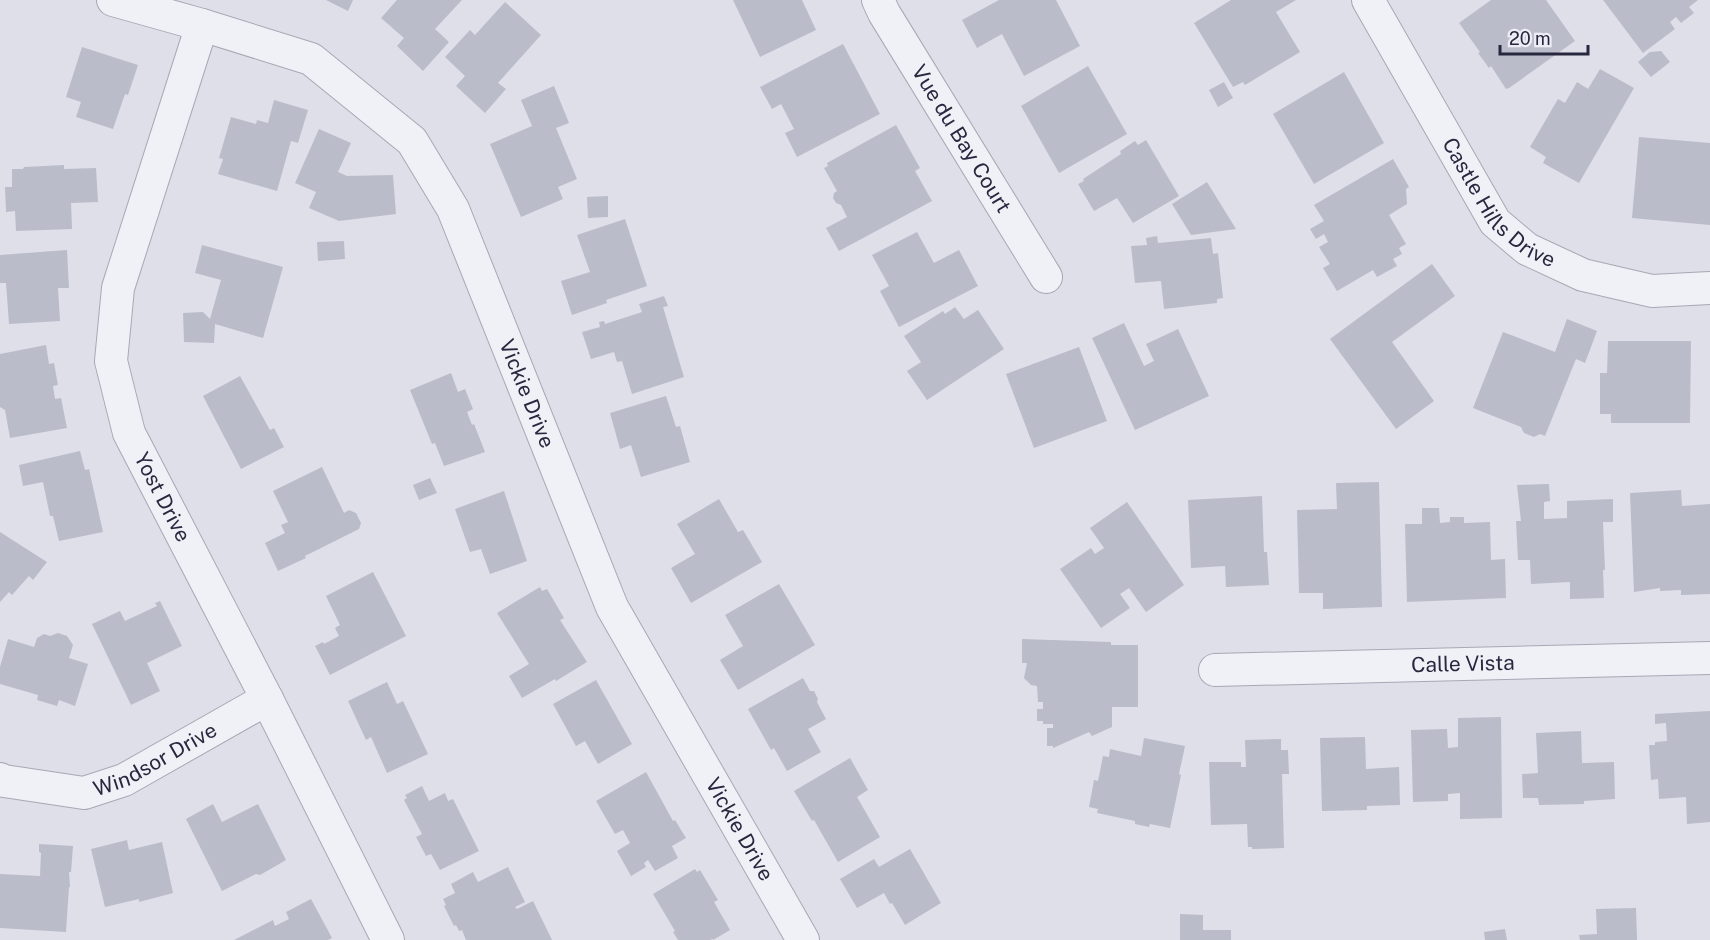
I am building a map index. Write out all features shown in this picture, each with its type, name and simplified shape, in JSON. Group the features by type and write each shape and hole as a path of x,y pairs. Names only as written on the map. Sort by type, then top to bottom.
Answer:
{"street":[{"name":"Vickie Drive","path":"113,0 311,59 412,141 453,209 612,607 803,940"},
{"name":"Vue du Bay Court","path":"878,0 1046,277"},
{"name":"Castle Hills Drive","path":"1370,1 1495,222 1519,243 1583,275 1652,291 1710,288"},
{"name":"Yost Drive","path":"202,25 118,288 111,361 129,433 267,699 388,940"},
{"name":"Calle Vista","path":"1215,670 1710,658"},
{"name":"Windsor Drive","path":"0,779 84,793 124,780 267,699"}],"building":[{"path":"326,0 353,0 348,11"},
{"path":"397,0 462,0 435,29 449,42 423,71 397,46 404,38 381,18"},
{"path":"733,0 802,0 816,30 760,57"},
{"path":"999,0 1056,0 1080,46 1024,76 1002,34 977,48 962,20"},
{"path":"1231,0 1296,0 1276,12 1300,52 1245,85 1243,82 1233,87 1194,23"},
{"path":"1491,0 1546,0 1575,41 1506,89 1491,66 1489,68 1478,53 1480,52 1459,23"},
{"path":"1603,0 1698,0 1689,7 1694,13 1681,23 1676,17 1670,22 1675,29 1643,53"},
{"path":"505,2 541,35 498,83 506,89 485,113 456,86 465,76 445,57 470,30 475,35"},
{"path":"843,44 880,114 797,157 785,133 794,129 781,104 772,109 760,87"},
{"path":"82,47 138,65 113,129 76,117 81,102 66,97"},
{"path":"1661,51 1670,62 1651,77 1638,62 1650,52"},
{"path":"1088,66 1127,134 1059,173 1021,106"},
{"path":"1600,69 1634,88 1579,183 1543,163 1546,157 1530,147 1558,99 1565,103 1577,82 1588,89"},
{"path":"1344,72 1384,143 1314,184 1273,114"},
{"path":"1224,82 1233,98 1218,107 1209,90"},
{"path":"554,86 569,123 556,128 577,179 558,187 563,199 521,217 490,144 532,126 521,100"},
{"path":"274,100 308,110 298,143 291,141 277,191 218,174 223,159 219,158 231,117 256,124 257,120 268,123"},
{"path":"896,125 920,168 915,171 932,201 839,251 826,228 847,217 841,205 833,198 837,191 824,168 828,166 827,163"},
{"path":"319,129 351,143 338,172 347,176 393,175 396,214 339,221 309,208 316,192 295,183"},
{"path":"1639,137 1710,143 1710,225 1632,218"},
{"path":"1146,140 1179,196 1133,223 1117,198 1094,211 1078,184 1121,154 1120,151 1135,141 1138,145"},
{"path":"1393,159 1409,187 1406,189 1407,204 1389,215 1406,244 1399,248 1402,254 1393,259 1397,266 1377,277 1373,270 1337,291 1323,268 1330,264 1319,247 1328,242 1324,234 1316,239 1310,229 1324,221 1314,205"},
{"path":"64,165 64,169 96,168 98,202 71,203 72,229 16,231 15,211 6,212 5,187 12,187 12,169"},
{"path":"1207,182 1236,229 1191,235 1172,204"},
{"path":"608,196 608,217 588,218 587,197"},
{"path":"625,219 647,286 572,315 561,281 590,272 577,235"},
{"path":"917,232 934,263 959,250 978,286 899,327 880,291 889,286 872,255"},
{"path":"1157,236 1158,243 1211,238 1213,254 1218,253 1223,298 1217,299 1217,303 1164,309 1161,281 1135,283 1131,246 1147,245 1146,238"},
{"path":"344,241 345,259 318,261 317,242"},
{"path":"202,245 283,267 263,338 215,324 214,343 184,342 183,313 203,312 210,319 221,280 195,273"},
{"path":"67,250 69,288 58,288 60,321 9,324 6,283 0,283 0,255"},
{"path":"1432,264 1455,296 1392,342 1434,401 1396,429 1330,339"},
{"path":"664,296 668,306 663,307 684,377 632,394 622,361 617,362 614,352 591,359 582,332 600,327 599,322 604,321 605,324 642,312 639,304"},
{"path":"955,307 964,319 978,310 1004,349 927,400 907,371 921,362 904,336 943,311 945,314"},
{"path":"1567,319 1597,331 1585,363 1576,359 1545,436 1540,434 1534,437 1524,433 1521,427 1473,408 1503,332 1555,352"},
{"path":"1124,323 1144,366 1154,361 1146,344 1178,329 1209,396 1135,430 1092,338"},
{"path":"1608,341 1691,341 1690,423 1611,423 1611,414 1600,414 1600,373 1607,373"},
{"path":"46,345 49,364 54,363 58,385 53,386 55,399 61,398 67,428 10,438 5,410 0,407 0,354"},
{"path":"1079,347 1107,421 1034,448 1006,374"},
{"path":"451,373 458,392 465,389 473,409 467,412 485,452 444,466 435,443 432,444 410,390"},
{"path":"240,376 270,430 274,428 284,447 241,469 203,396"},
{"path":"666,396 676,427 680,426 690,462 641,477 631,445 620,449 610,413"},
{"path":"80,451 85,470 89,469 103,532 59,541 53,516 50,516 43,482 23,486 19,465"},
{"path":"322,467 344,513 349,510 356,513 361,523 359,529 278,571 265,543 285,533 281,525 288,522 273,491"},
{"path":"430,478 437,493 419,500 413,485"},
{"path":"1379,482 1382,607 1323,609 1323,593 1299,593 1297,510 1337,509 1336,483"},
{"path":"1549,484 1550,501 1544,502 1544,519 1567,518 1567,501 1613,499 1613,522 1603,522 1604,598 1570,599 1570,582 1531,584 1530,560 1518,560 1516,521 1521,521 1517,485"},
{"path":"1681,490 1682,506 1710,504 1710,594 1681,595 1681,590 1660,591 1660,588 1634,592 1630,493"},
{"path":"504,491 527,561 490,574 481,549 470,552 455,509"},
{"path":"1262,496 1264,552 1267,552 1269,585 1226,587 1225,566 1191,568 1188,500"},
{"path":"719,499 738,532 743,530 762,562 691,603 671,568 695,554 677,524"},
{"path":"1127,502 1184,585 1146,612 1129,588 1120,594 1130,608 1101,628 1060,569 1091,548 1095,554 1104,548 1090,528"},
{"path":"1422,508 1439,508 1440,523 1450,522 1450,517 1464,517 1464,523 1490,522 1491,560 1505,559 1506,598 1407,602 1405,524 1422,524"},
{"path":"0,532 47,562 33,580 29,576 12,595 9,592 0,602"},
{"path":"373,572 406,636 330,675 315,646 339,636 335,628 340,625 326,596"},
{"path":"779,584 815,645 738,690 720,660 743,646 725,615"},
{"path":"540,587 542,591 547,589 564,618 560,620 587,662 522,698 509,676 529,664 497,613"},
{"path":"160,601 182,646 147,663 160,691 131,705 92,624 120,611 125,621 157,606 155,603"},
{"path":"58,633 67,636 73,645 69,658 88,664 75,706 59,700 57,706 37,700 38,695 0,684 0,667 8,639 34,647 37,638 44,634 50,636"},
{"path":"1022,639 1138,645 1138,707 1112,707 1112,727 1092,736 1089,732 1053,748 1053,746 1047,746 1047,728 1053,728 1053,724 1043,724 1043,721 1037,721 1037,709 1043,709 1043,702 1038,702 1037,686 1031,685 1024,678 1027,663 1022,663"},
{"path":"803,678 810,691 814,691 826,719 808,729 821,752 787,771 774,748 771,750 748,709"},
{"path":"596,680 632,744 598,764 585,741 576,746 553,704"},
{"path":"387,682 397,704 403,701 428,754 387,773 371,737 366,740 348,701"},
{"path":"1710,711 1710,822 1687,824 1686,797 1659,799 1658,779 1651,780 1649,745 1667,741 1666,723 1655,724 1655,714"},
{"path":"1501,717 1502,818 1460,819 1460,793 1448,794 1448,801 1413,802 1411,730 1447,729 1448,748 1458,747 1458,718"},
{"path":"1581,731 1582,763 1614,762 1615,799 1584,801 1584,804 1539,805 1538,798 1523,798 1522,774 1538,773 1536,733"},
{"path":"1365,737 1366,769 1399,767 1400,805 1367,806 1367,810 1322,811 1320,738"},
{"path":"1144,738 1185,746 1170,828 1135,824 1135,821 1097,813 1098,809 1089,807 1094,780 1098,781 1103,756 1109,757 1110,749 1141,756"},
{"path":"1281,739 1281,750 1288,750 1289,774 1282,774 1284,848 1252,849 1248,847 1247,824 1211,825 1209,762 1241,762 1241,767 1246,767 1245,740"},
{"path":"850,758 868,790 857,797 880,837 838,862 794,791"},
{"path":"646,772 673,821 675,820 686,838 672,846 678,858 655,871 648,860 644,863 646,867 631,876 617,851 630,843 623,830 615,834 596,801"},
{"path":"422,786 429,801 445,793 448,801 453,799 479,851 440,870 431,854 426,856 416,837 422,834 404,800 407,798 405,795"},
{"path":"213,804 222,822 258,804 286,860 260,875 256,874 222,891 186,819"},
{"path":"127,840 129,850 162,842 173,893 139,902 139,899 105,907 91,849"},
{"path":"39,844 73,846 71,872 69,872 66,932 0,928 0,874 40,876"},
{"path":"910,849 941,903 905,925 884,893 857,908 840,879 874,859 879,867"},
{"path":"508,867 525,902 515,907 517,909 533,901 552,940 466,940 462,930 459,931 456,925 454,926 443,899 455,893 451,884 473,872 478,882"},
{"path":"695,869 697,872 700,870 718,900 714,902 730,930 713,940 678,940 653,894"},
{"path":"311,899 332,938 328,940 234,940 273,920 275,926 289,919 286,912"},
{"path":"1636,908 1637,940 1580,940 1579,935 1597,934 1596,909"},
{"path":"1180,914 1203,915 1203,930 1231,930 1231,940 1180,940"},
{"path":"1505,929 1507,940 1485,940 1484,932"}]}
